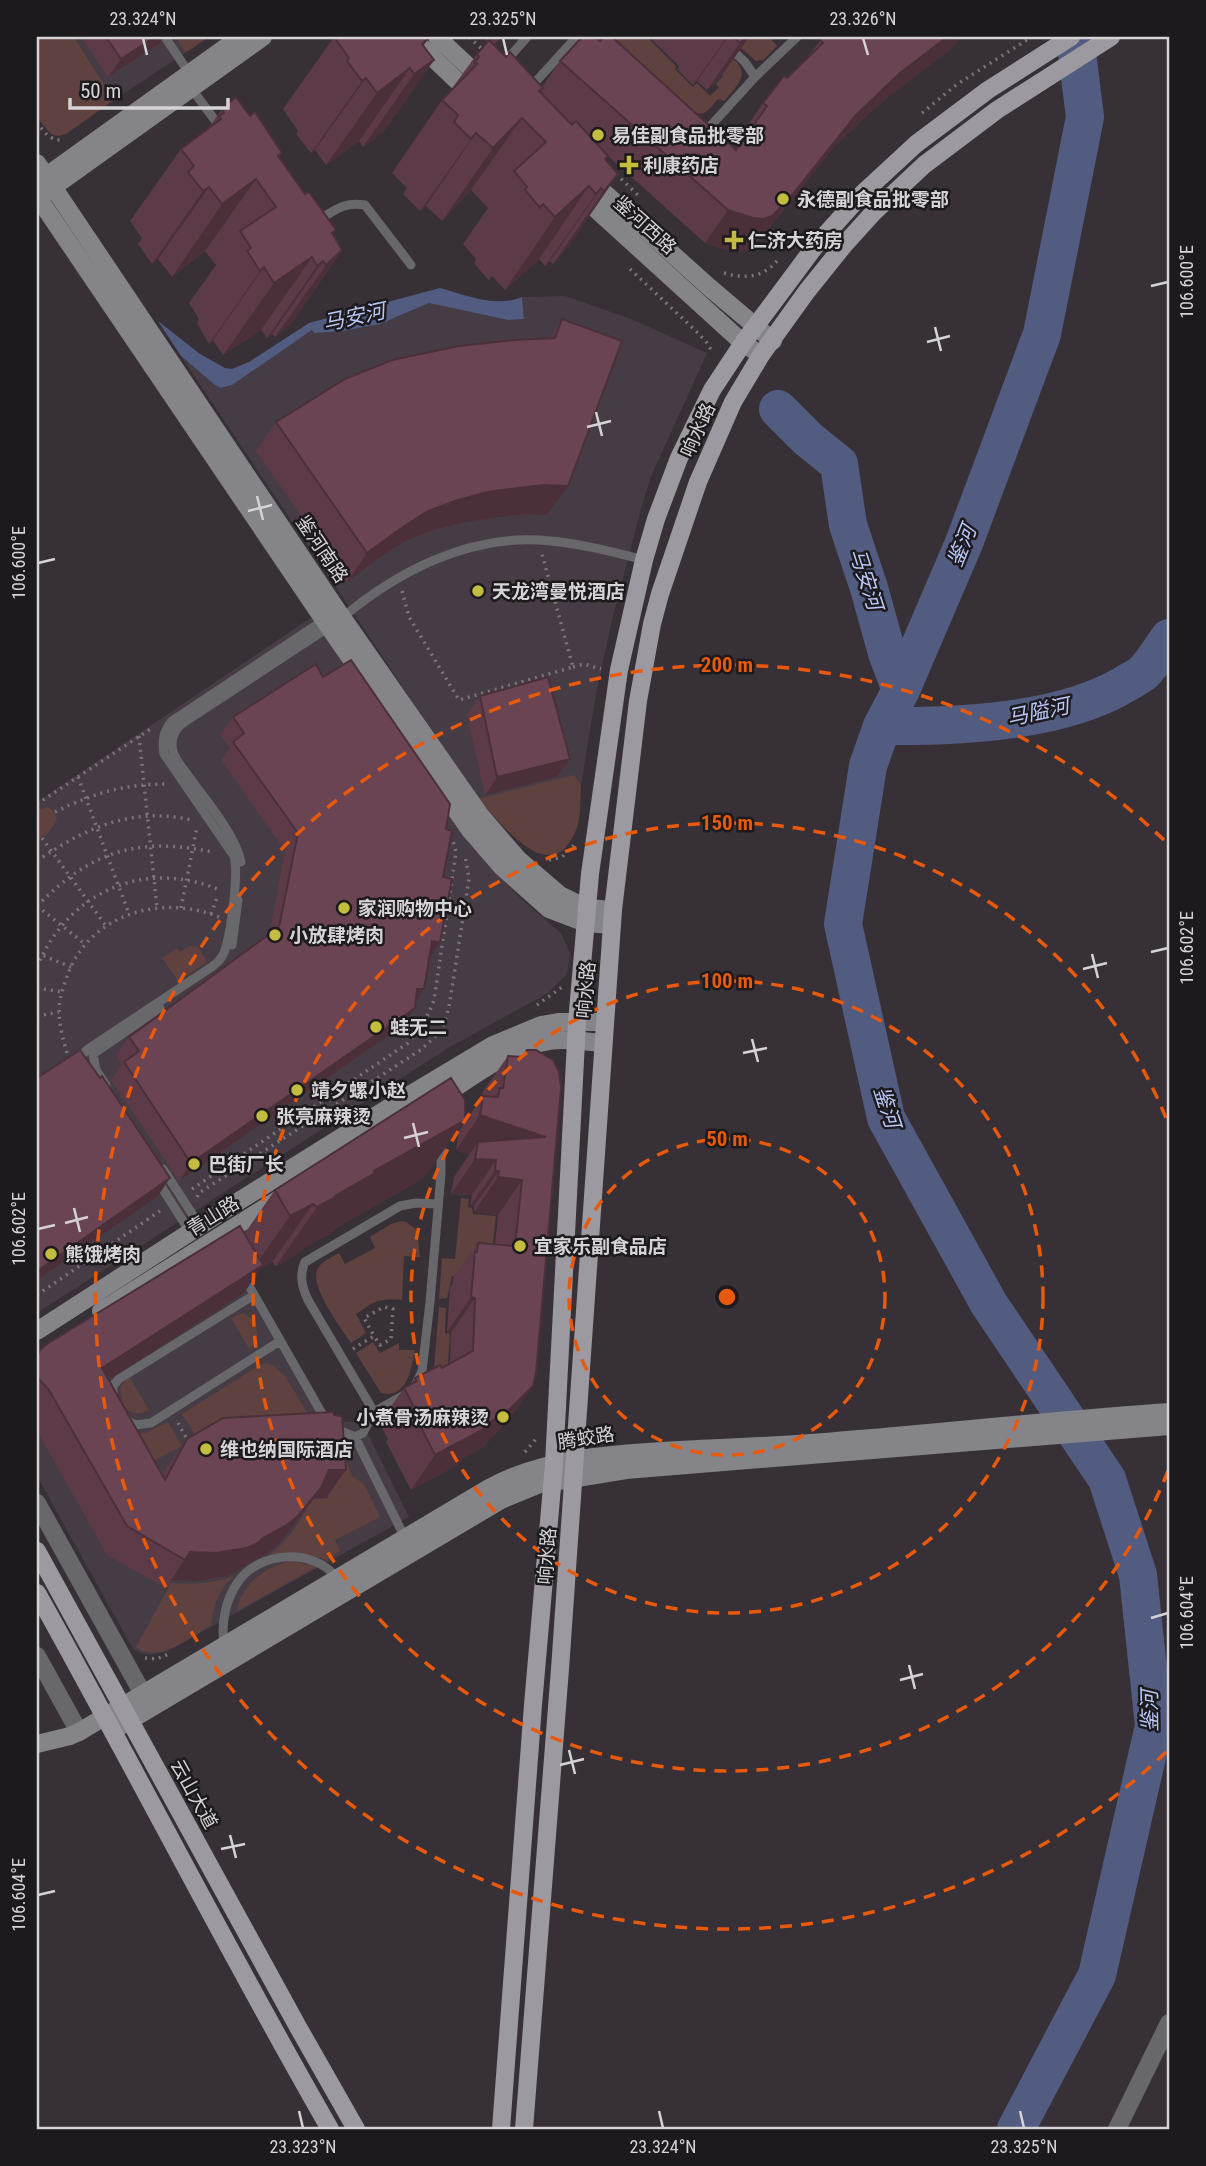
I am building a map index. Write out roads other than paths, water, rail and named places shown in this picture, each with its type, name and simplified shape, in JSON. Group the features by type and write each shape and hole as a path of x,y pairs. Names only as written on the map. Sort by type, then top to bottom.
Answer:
{"main road":[{"path":"190,80 240,37"},
{"path":"40,186 190,80 263,37"},
{"path":"411,37 491,84"},
{"path":"437,37 491,84"},
{"name":"响水路","path":"501,2129 553,1473 577,1022 590,874 619,670 644,560 679,458 712,390 743,343 816,245 863,193 916,144 988,90 1071,37"},
{"name":"响水路","path":"524,2129 574,1469 604,1022 633,738 652,624 673,551 712,447 733,402 761,355 807,291 873,213 924,165 997,110 1111,37"},
{"name":"鉴河西路","path":"581,171 773,341"},
{"name":"鉴河西路","path":"562,178 743,343 761,355"},
{"name":"鉴河南路","path":"40,186 332,621 480,815 518,859 549,887 587,915 613,918"},
{"name":"青山路","path":"37,1331 197,1222 481,1052 541,1025 604,1022"},
{"path":"429,1104 528,1046 549,1041 603,1043"},
{"name":"青山路","path":"83,1323 223,1242 296,1188"},
{"name":"腾蛟路","path":"126,1713 143,1694 508,1478 574,1469 626,1470 978,1434 1163,1419"},
{"name":"腾蛟路","path":"37,1744 109,1723 501,1500 540,1484 553,1473"},
{"name":"云山大道","path":"37,1551 356,2129"},
{"path":"37,1592 276,2036 330,2129"}],"street":[{"path":"37,1503 143,1694"},
{"path":"37,1656 79,1732"},
{"path":"1117,2129 1169,2023"}],"lane":[{"path":"165,37 227,136"},
{"path":"491,84 527,37"},
{"path":"525,93 579,37 597,45"},
{"path":"718,37 745,62 755,77"},
{"path":"691,134 706,131 755,77 797,37"},
{"path":"305,225 352,203 365,205 411,265"},
{"path":"84,1073 82,1055 88,1049 213,966 219,961 226,947 237,874 234,856 164,754 165,729 172,721 420,565 442,555 496,543 539,540 604,550 644,560"},
{"path":"112,1093 96,1070 93,1054 223,965 231,950 237,922 242,872 239,851 174,755 173,737 177,728 332,621"},
{"path":"355,1437 363,1433 374,1412 410,1391 422,1371 442,1157 440,1127"},
{"path":"158,1162 197,1222"},
{"path":"149,1170 172,1202 197,1222"},
{"path":"374,1412 304,1292 301,1276 305,1262 400,1206 416,1203 438,1204"},
{"path":"240,1272 329,1426 355,1437 405,1538"},
{"path":"113,1403 113,1386 119,1379 254,1295"},
{"path":"119,1415 135,1425 151,1423 280,1341"},
{"path":"224,1645 223,1625 229,1600 238,1582 254,1567 285,1557 303,1557 327,1566 338,1579"}],"water":[{"path":"440,288 491,301 522,297 524,319 508,320 429,303 380,324 343,331 315,333 312,330 232,385 221,388 181,356 158,321 200,354 232,369 249,362 309,323"}],"waterway":[{"name":"鉴河","path":"1016,2129 1097,1975 1154,1726 1138,1575 1107,1479 989,1304 886,1118 843,924 868,766 882,726 901,690 964,543 1042,334 1085,117 1075,37"},
{"name":"马安河","path":"778,409 808,439 839,464 848,525 901,690"},
{"name":"马隘河","path":"882,726 1007,720 1070,707 1099,697 1141,674 1169,638"}],"place":[{"name":"易佳副食品批零部","path":"598,135"},
{"name":"利康药店","path":"629,165"},
{"name":"永德副食品批零部","path":"783,199"},
{"name":"仁济大药房","path":"734,240"},
{"name":"天龙湾曼悦酒店","path":"478,591"},
{"name":"家润购物中心","path":"344,908"},
{"name":"小放肆烤肉","path":"275,935"},
{"name":"蛙无二","path":"376,1027"},
{"name":"靖夕螺小赵","path":"297,1090"},
{"name":"张亮麻辣烫","path":"262,1116"},
{"name":"巴街厂长","path":"194,1164"},
{"name":"宜家乐副食品店","path":"520,1246"},
{"name":"熊饿烤肉","path":"51,1254"},
{"name":"小煮骨汤麻辣烫","path":"503,1417"},
{"name":"维也纳国际酒店","path":"206,1449"}]}
